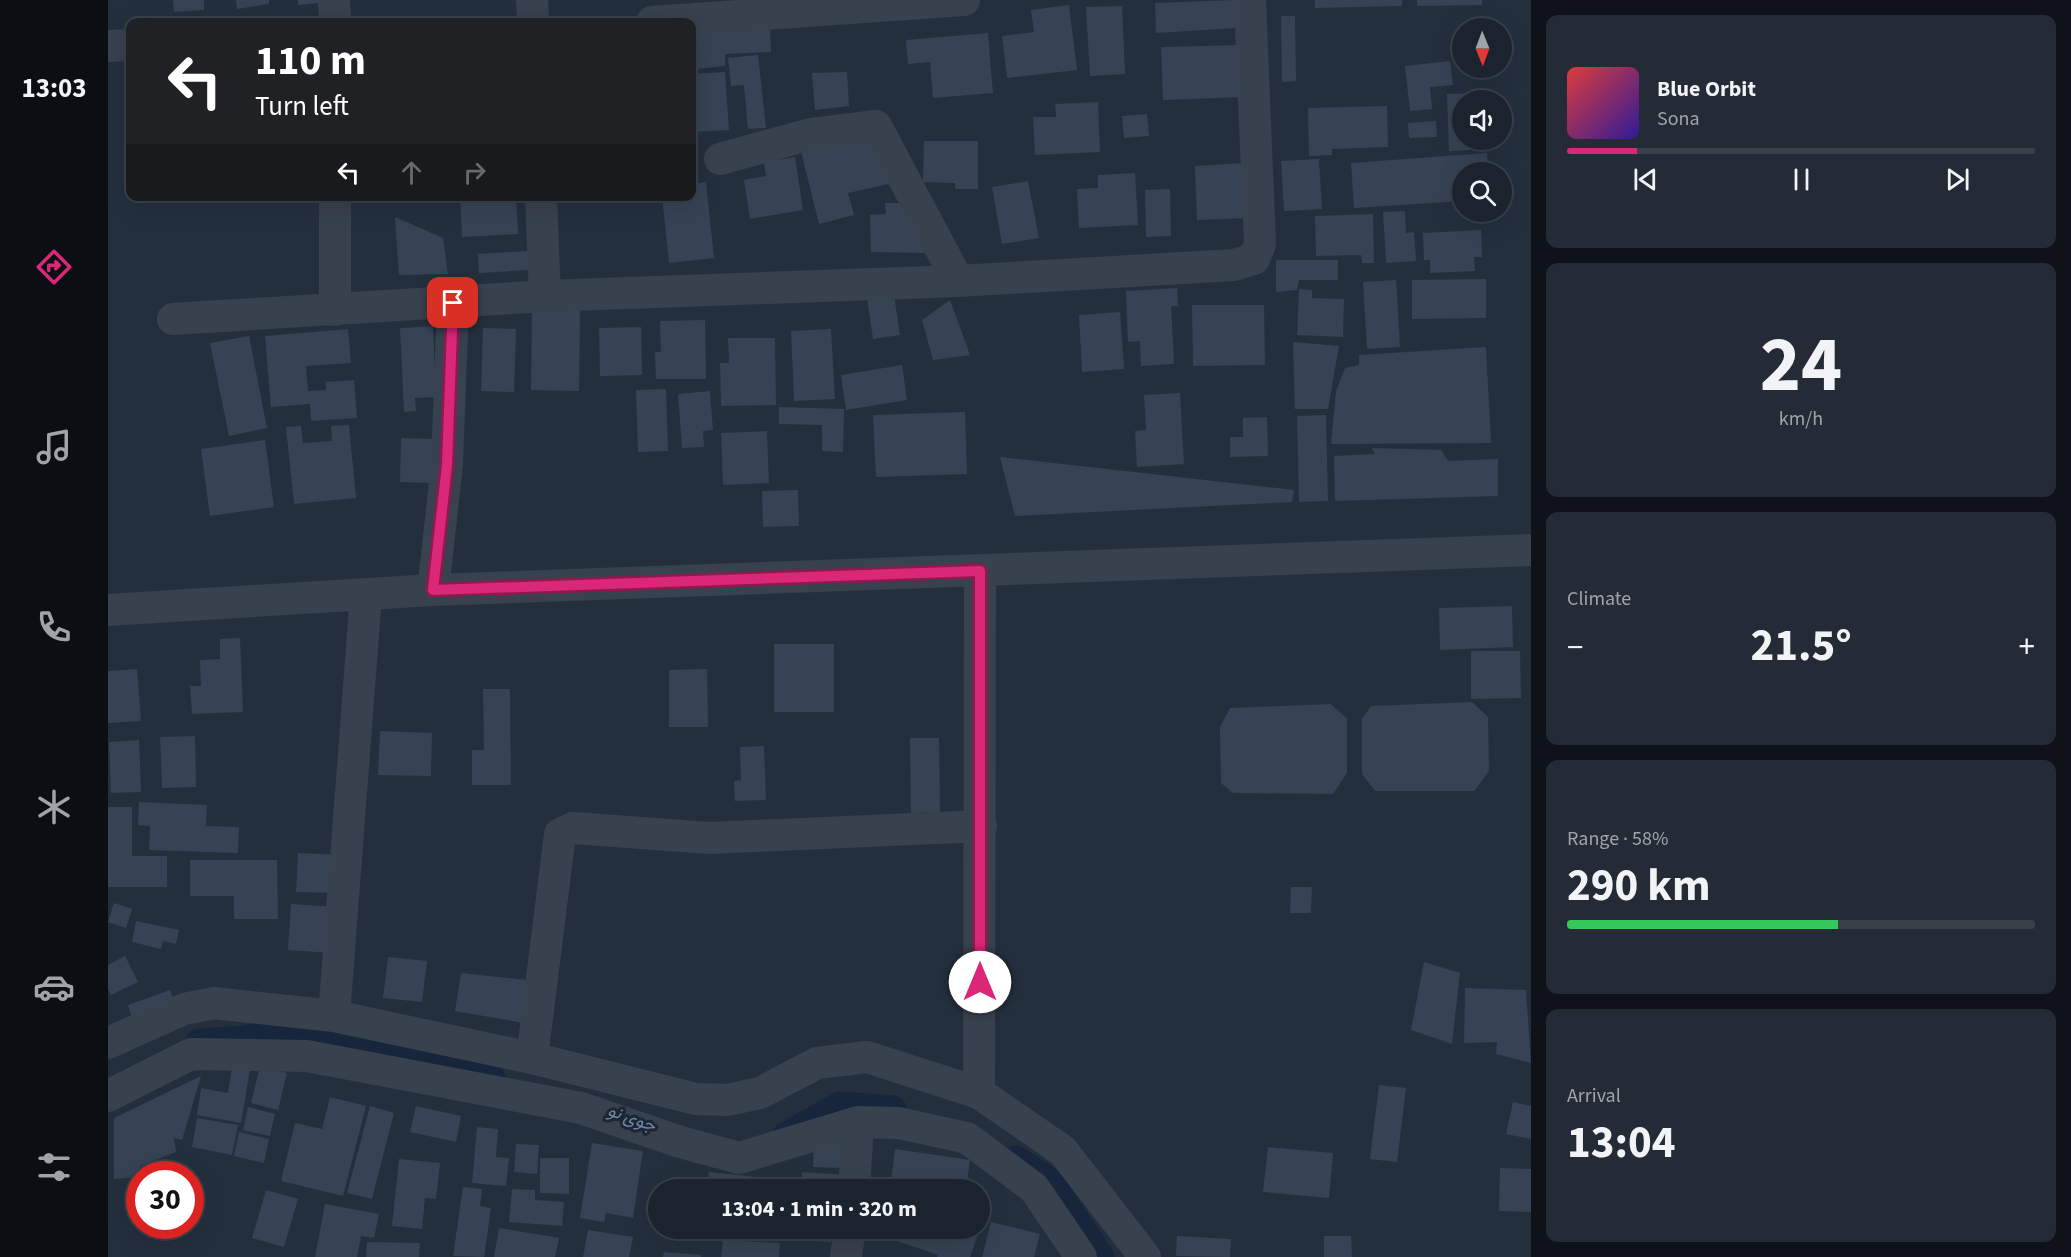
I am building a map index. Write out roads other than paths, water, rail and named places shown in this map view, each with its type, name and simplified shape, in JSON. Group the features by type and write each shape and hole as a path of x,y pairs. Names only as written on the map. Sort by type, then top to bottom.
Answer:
{"street":[{"path":"334,0 335,18"},
{"path":"532,0 533,18"},
{"path":"696,19 964,0"},
{"path":"173,318 545,296 958,281 1234,265 1254,259 1260,244 1250,0"},
{"path":"108,46 126,45"},
{"path":"720,159 811,134 876,126 958,281"},
{"path":"335,201 335,310"},
{"path":"541,201 545,296"},
{"path":"433,590 447,465 453,303"},
{"path":"108,610 433,590 1531,550"},
{"path":"979,1093 980,571"},
{"path":"334,1016 366,595"},
{"path":"532,1058 560,834 573,828 710,838 981,826"},
{"path":"108,1042 184,1009 214,1003 334,1016 532,1058 696,1099 727,1100 760,1093 817,1063 867,1057 979,1093 1063,1151 1145,1257"},
{"path":"108,1096 191,1054 308,1056 581,1108 677,1141 739,1158 858,1122 899,1123 967,1138 1034,1188 1082,1257"},
{"path":"855,1179 858,1122"},
{"path":"846,1257 848,1239"}],"waterway":[{"name":"جوی نو","path":"199,1042 243,1039 303,1028 492,1078"},
{"name":"جوی نو","path":"786,1135 840,1105 893,1109"},
{"name":"جوی نو","path":"1016,1159 1050,1181 1101,1257"}]}
